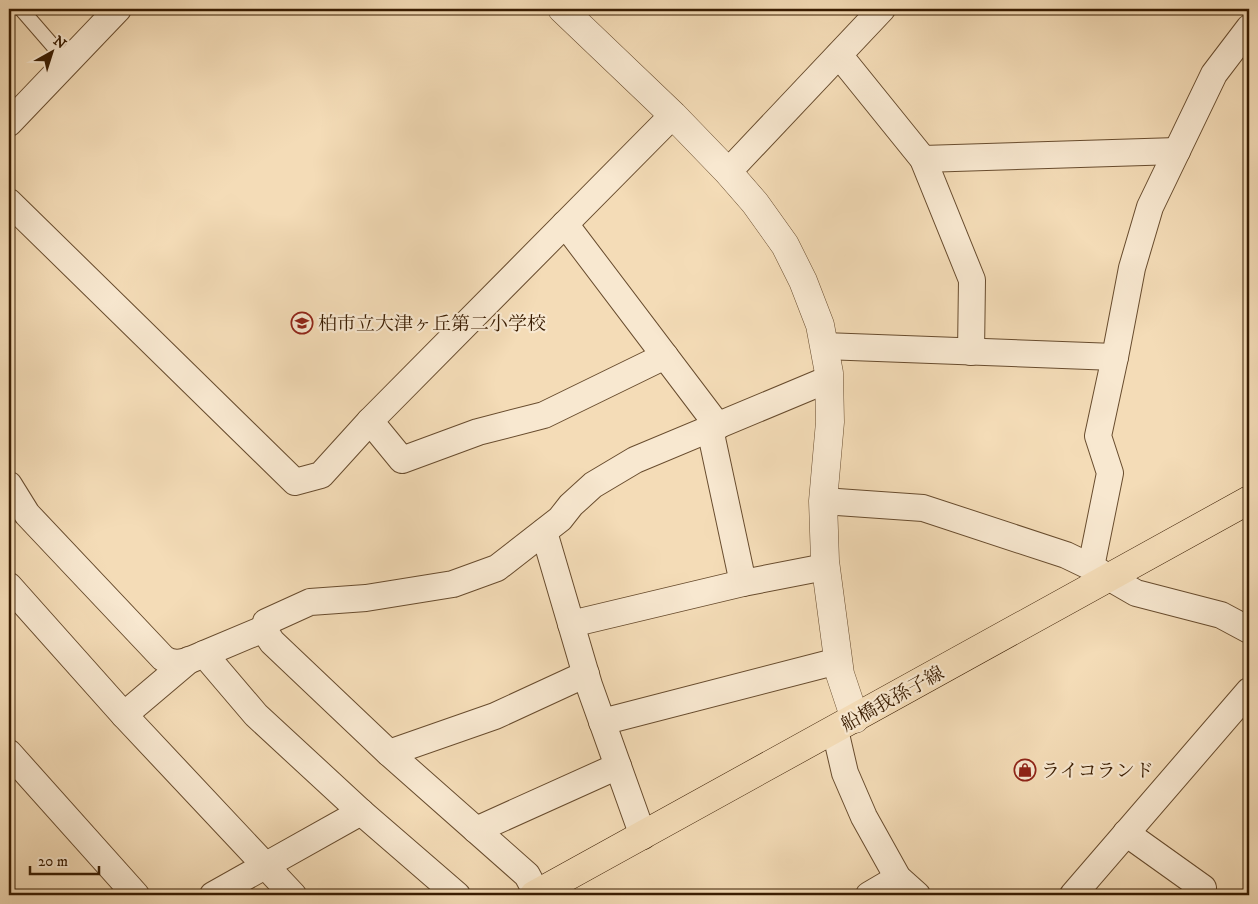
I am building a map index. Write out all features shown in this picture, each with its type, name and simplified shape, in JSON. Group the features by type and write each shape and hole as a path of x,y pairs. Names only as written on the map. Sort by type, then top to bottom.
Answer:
{"main road":[{"name":"船橋我孫子線","path":"536,895 845,724 1100,572 1249,500"}],"street":[{"path":"10,119 118,9"},
{"path":"562,9 673,115 728,172 755,203 784,245 803,281 820,325 829,379 830,422 823,501 825,567 840,674 845,724 846,773 864,817 898,878 917,895"},
{"path":"728,172 882,9"},
{"path":"1100,572 1110,473 1098,436 1132,268 1150,207 1214,74 1249,28"},
{"path":"838,55 923,159 972,280 970,352"},
{"path":"9,202 294,482 321,475 370,421 673,115"},
{"path":"923,159 1177,151"},
{"path":"565,224 665,356 714,427 743,583"},
{"path":"824,346 1115,357"},
{"path":"370,421 402,460 478,432 544,415 665,356"},
{"path":"536,895 527,874 389,753 272,642 266,633 266,622 310,602 366,598 453,584 497,568 560,519 571,505 593,485 635,460 829,379"},
{"path":"9,485 27,514 169,663 178,664 266,628"},
{"path":"823,501 922,508 1035,544 1100,572 1136,593 1221,615 1249,630"},
{"path":"544,532 586,674 643,836"},
{"path":"571,624 743,583 825,567"},
{"path":"9,586 124,715 293,895"},
{"path":"124,715 196,657"},
{"path":"196,657 361,812 457,895"},
{"path":"602,722 838,661"},
{"path":"389,753 495,716 586,674"},
{"path":"1073,895 1249,691"},
{"path":"9,754 136,895"},
{"path":"476,830 618,766"},
{"path":"213,895 266,867 361,812"},
{"path":"1126,833 1203,888"},
{"path":"869,895 898,878"}],"lane":[{"path":"21,9 67,62"}],"place":[{"name":"柏市立大津ヶ丘第二小学校","path":"302,323"},
{"name":"ライコランド","path":"1025,770"}]}
